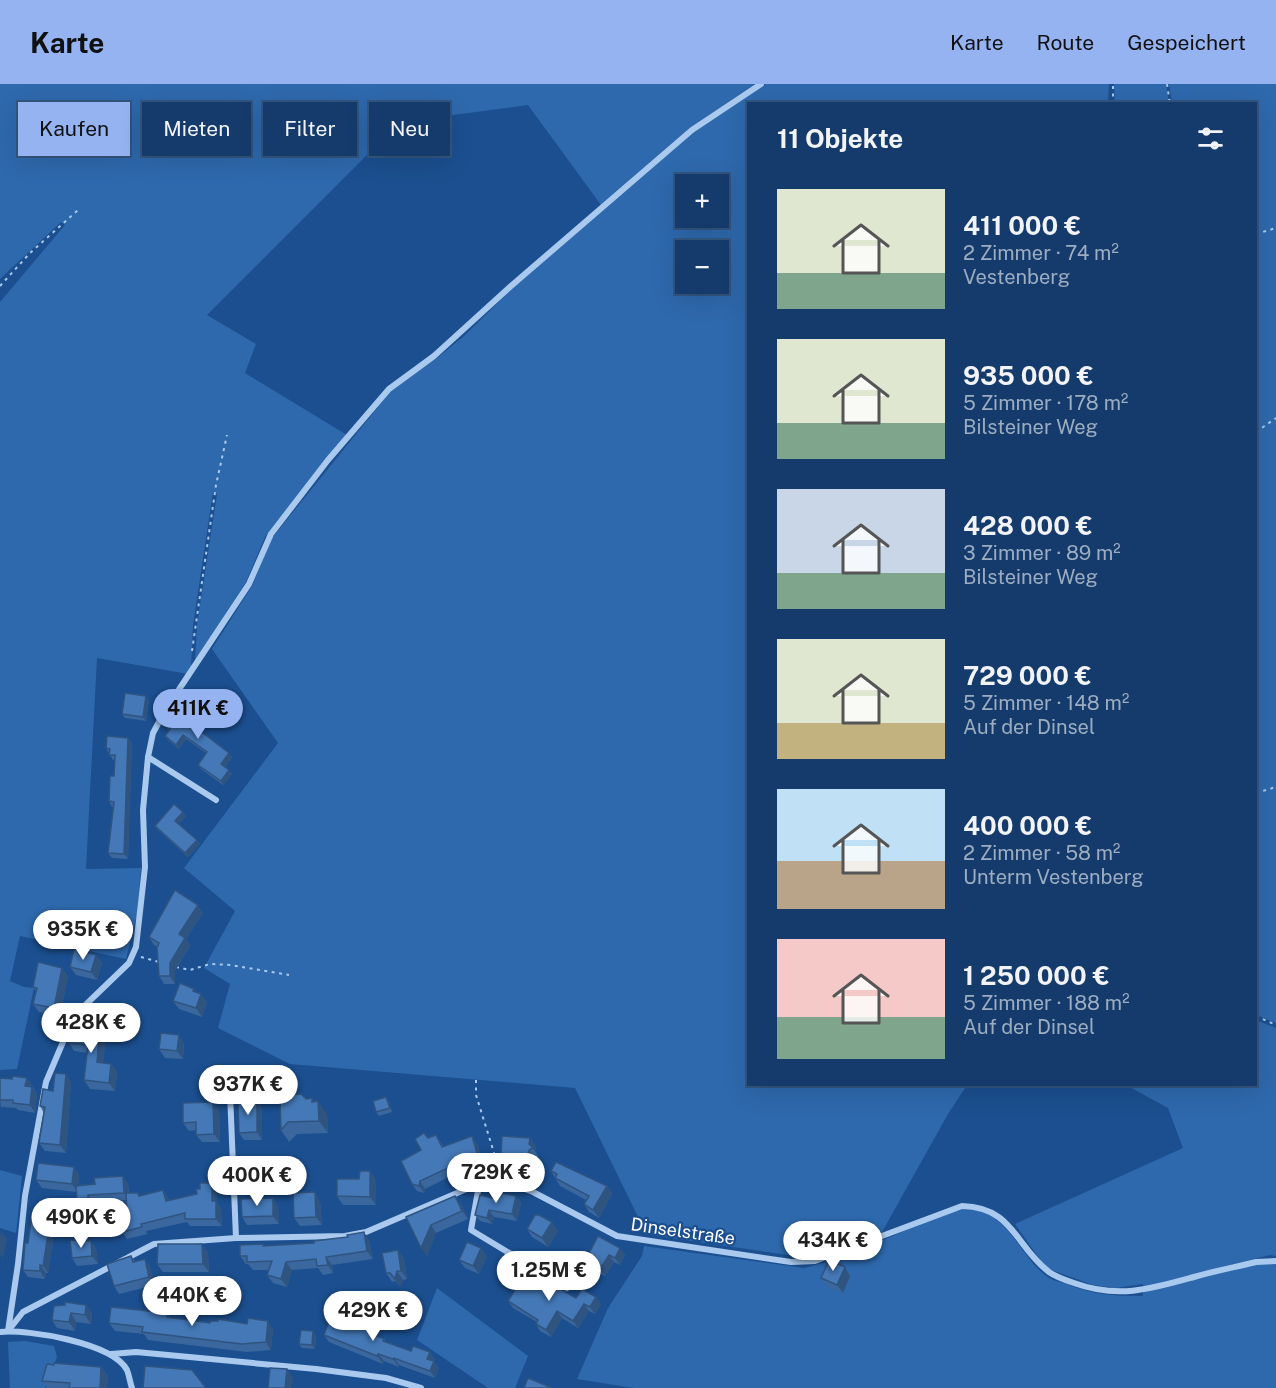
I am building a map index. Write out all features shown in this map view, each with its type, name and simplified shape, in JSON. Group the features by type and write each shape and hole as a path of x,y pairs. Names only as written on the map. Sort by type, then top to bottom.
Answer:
{"street":[{"path":"8,1331 25,1196 46,1082 74,1016 129,963 136,947 145,867 143,810 148,757 153,734 166,709 249,584 271,534 328,460 389,389 434,357 511,286 692,130 761,84"},
{"path":"148,757 216,801"},
{"path":"230,1093 236,1238"},
{"name":"Dinselstraße","path":"8,1331 23,1312 144,1248 165,1242 345,1236 366,1232 485,1181 501,1181 532,1192 608,1233 627,1239 803,1263 815,1261 962,1206 990,1210 1049,1272 1086,1288 1110,1292 1139,1291 1256,1262 1276,1261"},
{"path":"475,1184 478,1191 471,1230 567,1288"},
{"path":"0,1332 34,1333 76,1342 111,1354 136,1352 316,1369 386,1378 421,1388"},
{"path":"111,1354 126,1369 132,1388"}],"path":[{"path":"1113,84 1113,102"},
{"path":"1167,84 1170,102"},
{"path":"0,286 30,253 78,210"},
{"path":"1257,234 1276,228"},
{"path":"1257,431 1276,418"},
{"path":"193,669 191,660 197,614 216,485 227,435"},
{"path":"1257,793 1276,787"},
{"path":"133,955 190,970 210,964 231,965 289,975"},
{"path":"1257,1016 1276,1024"},
{"path":"476,1080 476,1095 501,1181"}],"shaded area":[{"path":"0,84 755,84 690,128 601,205 528,105 450,115 450,102 369,102 369,153 207,315 256,344 245,373 347,435 265,537 246,582 195,662 197,625 217,494 213,492 193,626 191,668 188,674 97,658 86,869 141,868 137,914 126,959 20,936 10,981 24,987 34,988 17,1069 0,1070 0,302 65,225 61,222 0,279"},
{"path":"766,84 1109,84 1108,102 747,102 747,1086 966,1086 948,1114 882,1232 808,1258 644,1234 642,1225 575,1088 290,1064 218,1028 230,984 204,968 235,911 184,868 278,743 212,649 252,586 272,538 395,386 437,358 463,337 514,287 693,133"},
{"path":"1114,84 1166,84 1169,102 1115,102"},
{"path":"1169,84 1276,84 1276,1023 1257,1015 1257,102 1172,102"},
{"path":"1257,1020 1276,1028 1276,1256 1270,1255 1221,1267 1223,1271 1269,1262 1276,1263 1276,1388 633,1388 577,1379 608,1308 642,1256 644,1246 804,1268 850,1254 946,1214 968,1209 989,1214 999,1221 1031,1261 1051,1279 1095,1293 1143,1296 1143,1284 1115,1288 1093,1285 1046,1268 1015,1224 1183,1148 1168,1108 1128,1086 1257,1086"},
{"path":"0,1170 22,1176 16,1233 0,1228"},
{"path":"437,1288 528,1356 515,1388 488,1388 417,1340"},
{"path":"25,1341 54,1346 57,1357 45,1388 10,1388 8,1342"}],"building":[{"path":"125,693 146,696 143,717 122,714"},
{"path":"186,699 200,709 190,723 229,753 221,764 229,770 221,781 198,765 207,752 183,735 176,745 165,736 170,729 166,727"},
{"path":"107,736 128,738 124,854 108,853 114,802 109,801 110,776 114,776 115,755 109,755 110,749 106,748"},
{"path":"174,804 183,812 175,821 197,840 185,853 155,826"},
{"path":"175,890 198,905 179,934 185,938 170,963 170,976 159,976 157,948 159,943 149,937"},
{"path":"74,949 96,955 91,972 70,967"},
{"path":"38,962 62,968 54,1008 33,1004 37,988 33,987"},
{"path":"180,983 201,994 196,1008 173,1001"},
{"path":"90,1025 100,1026 97,1062 111,1064 109,1083 84,1080 88,1045 69,1043 70,1028 89,1030"},
{"path":"161,1033 179,1035 177,1051 159,1049"},
{"path":"55,1073 66,1074 60,1145 39,1143 45,1107 40,1106 43,1089 53,1091"},
{"path":"13,1076 27,1078 25,1086 32,1087 30,1105 13,1103 13,1100 0,1100 0,1078 12,1079"},
{"path":"301,1094 306,1099 312,1098 312,1102 318,1101 319,1121 288,1122 281,1130 280,1101 289,1095"},
{"path":"386,1097 390,1108 376,1112 373,1101"},
{"path":"238,1099 257,1099 257,1132 239,1133"},
{"path":"213,1102 214,1134 196,1135 196,1122 183,1123 183,1103"},
{"path":"424,1133 428,1138 436,1135 442,1147 472,1136 478,1157 457,1165 454,1169 450,1167 420,1181 419,1186 412,1184 401,1161 421,1150 415,1139"},
{"path":"502,1136 530,1138 529,1144 533,1148 529,1150 528,1157 501,1156"},
{"path":"556,1162 607,1186 593,1210 584,1204 589,1196 555,1178 557,1174 551,1171"},
{"path":"38,1163 74,1167 72,1184 36,1180"},
{"path":"360,1171 370,1171 370,1197 337,1196 337,1179 359,1179"},
{"path":"123,1176 124,1193 88,1195 88,1198 77,1199 76,1186 95,1184 94,1178"},
{"path":"200,1183 212,1183 212,1201 216,1201 216,1219 185,1219 185,1213 141,1224 142,1227 122,1232 118,1215 127,1213 126,1193 138,1193 139,1196 163,1190 166,1201 197,1194 196,1189 200,1189"},
{"path":"493,1191 516,1196 512,1214 489,1210 487,1218 475,1215 480,1195 492,1198"},
{"path":"315,1192 316,1217 294,1218 293,1193"},
{"path":"455,1196 462,1211 431,1225 421,1248 406,1217"},
{"path":"273,1198 273,1216 242,1217 241,1199"},
{"path":"32,1214 51,1215 43,1266 40,1265 40,1271 23,1270 25,1243 28,1243"},
{"path":"535,1215 552,1222 542,1238 527,1229"},
{"path":"364,1232 367,1251 326,1257 328,1265 317,1266 316,1259 286,1262 281,1279 267,1275 272,1261 247,1262 247,1256 240,1256 240,1245 314,1243 314,1241 348,1237 347,1235"},
{"path":"598,1236 620,1248 615,1258 609,1255 600,1269 585,1261"},
{"path":"70,1240 91,1241 92,1256 72,1258"},
{"path":"467,1242 481,1248 473,1266 459,1260"},
{"path":"158,1244 202,1244 203,1264 157,1264"},
{"path":"398,1250 401,1271 397,1271 395,1279 390,1273 386,1273 382,1253"},
{"path":"131,1256 133,1262 145,1259 149,1277 114,1286 107,1264"},
{"path":"829,1260 845,1267 837,1285 821,1278"},
{"path":"541,1278 576,1298 582,1289 596,1297 590,1307 584,1304 573,1321 557,1311 546,1330 536,1324 538,1320 508,1301 521,1280 534,1289"},
{"path":"65,1302 86,1305 85,1315 71,1313 69,1322 52,1320 54,1306 65,1305"},
{"path":"111,1307 167,1313 167,1317 210,1323 218,1319 247,1324 248,1318 268,1321 266,1342 242,1344 142,1332 143,1327 109,1323"},
{"path":"334,1308 350,1314 347,1321 373,1331 372,1334 384,1339 383,1341 411,1351 413,1346 430,1352 427,1359 434,1361 430,1371 394,1358 378,1354 377,1356 324,1335"},
{"path":"301,1330 313,1331 312,1345 299,1344"},
{"path":"54,1363 101,1367 100,1388 69,1388 70,1383 42,1381 47,1364 54,1365"},
{"path":"145,1366 192,1370 206,1388 143,1388"},
{"path":"270,1368 287,1369 285,1388 268,1388"},
{"path":"528,1378 552,1388 524,1388"}]}
